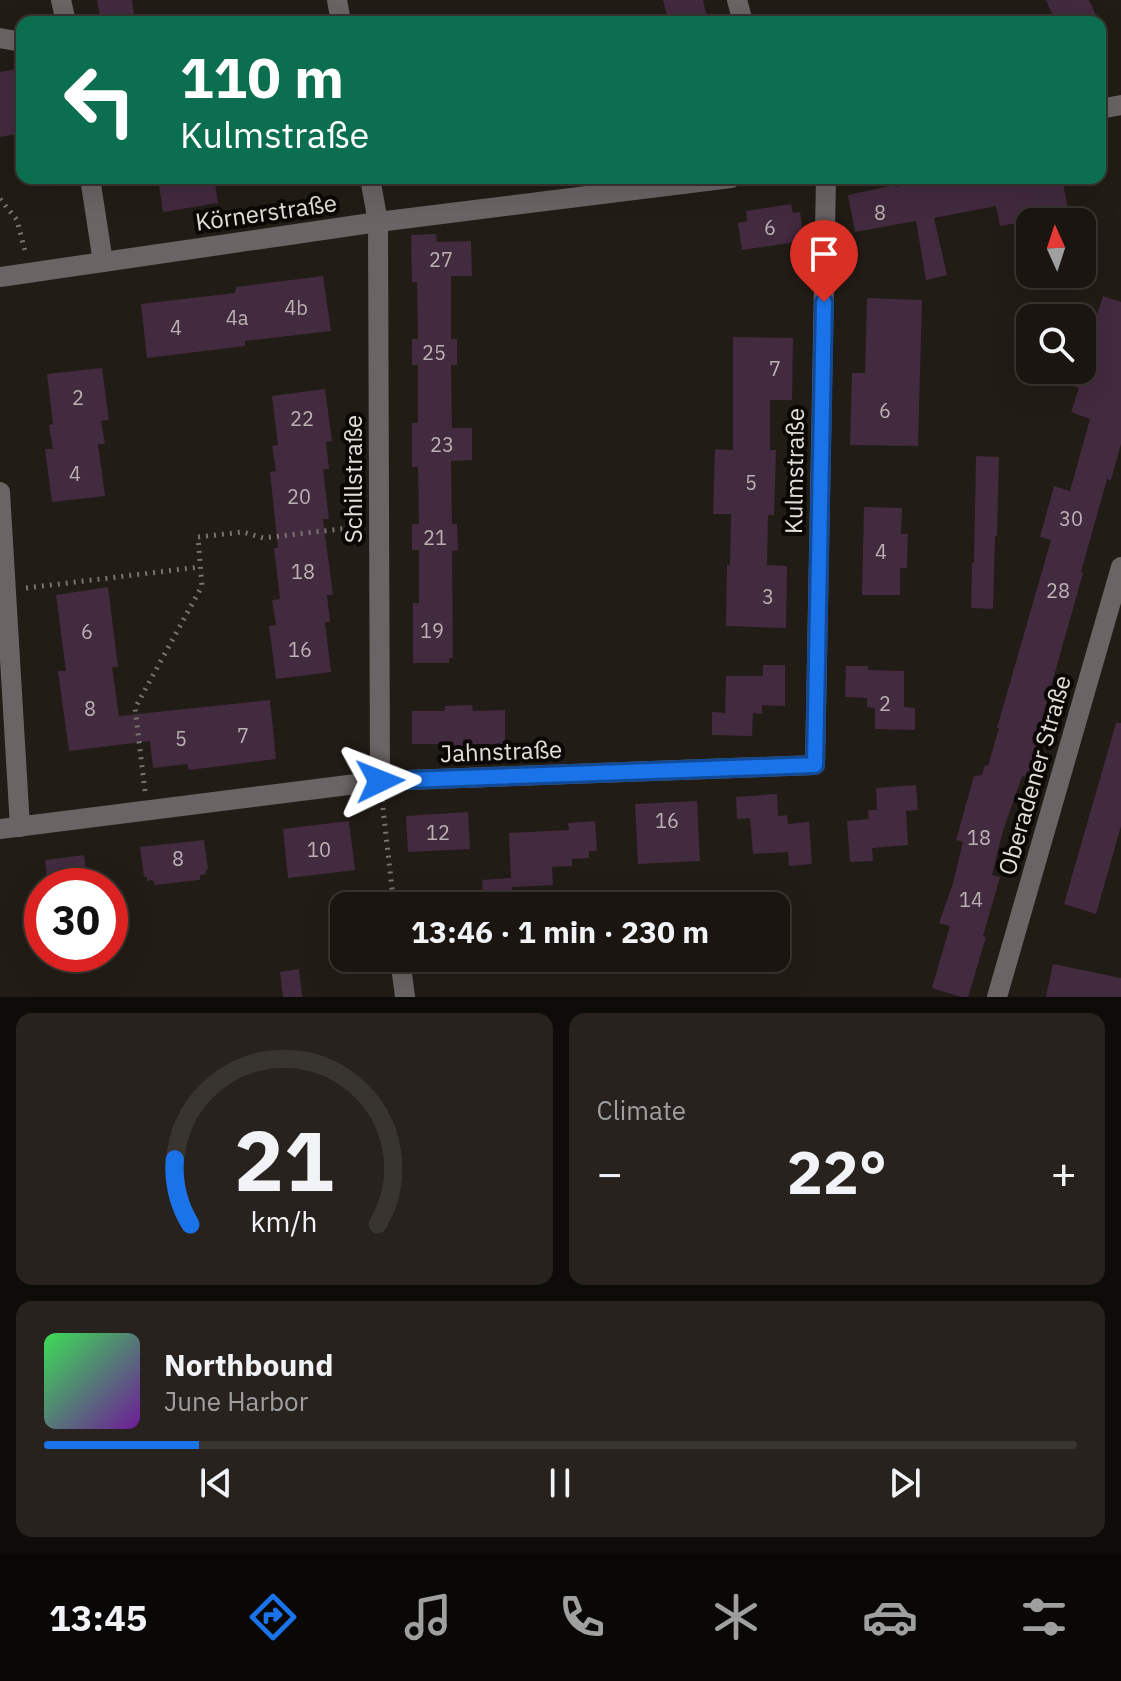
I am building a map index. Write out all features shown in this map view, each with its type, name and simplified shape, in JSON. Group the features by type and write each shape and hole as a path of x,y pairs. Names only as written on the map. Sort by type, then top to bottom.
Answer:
{"street":[{"path":"91,184 103,262"},
{"name":"Schillstraße","path":"371,184 378,222 380,781"},
{"name":"Körnerstraße","path":"0,277 378,222 683,184"},
{"name":"Kulmstraße","path":"815,765 826,184"},
{"path":"0,492 6,590 10,828"},
{"name":"Oberadener Straße","path":"997,997 1121,567"},
{"name":"Jahnstraße","path":"10,828 380,781 815,765"},
{"path":"402,972 405,997"}],"path":[{"path":"0,199 17,220 27,258"},
{"path":"148,811 135,708 202,586 198,537 243,532 263,538 379,524"},
{"path":"6,590 200,567"},
{"path":"380,781 392,892"}],"building":[{"path":"97,0 132,0 134,16 100,16"},
{"path":"663,0 703,0 707,16 667,16"},
{"path":"1046,0 1089,0 1096,16 1053,16"},
{"path":"16,69 16,134 0,137 0,72"},
{"path":"159,184 215,184 218,203 163,212"},
{"path":"1063,184 1068,208 1016,208 1016,223 1000,226 996,206 934,218 947,275 926,280 916,221 855,232 848,195 895,185"},
{"path":"791,204 793,213 800,212 804,241 742,250 738,223 747,221 746,211"},
{"path":"436,234 437,242 471,241 472,276 451,276 451,339 457,339 457,365 451,365 452,428 472,428 472,460 451,461 452,524 457,524 458,550 452,551 453,658 449,658 449,663 413,663 413,603 419,603 419,550 412,550 412,524 419,524 418,467 412,467 412,423 418,423 418,365 412,365 412,339 418,339 417,282 412,282 411,235"},
{"path":"323,276 331,331 245,341 245,346 147,358 141,304 235,293 236,287"},
{"path":"1103,296 1121,302 1121,444 1111,480 1107,479 1081,572 1036,740 1041,741 1030,778 1022,776 1002,834 992,875 1000,877 983,936 986,937 968,997 961,997 932,988 950,926 939,923 963,842 956,840 974,776 982,775 985,765 988,766 1051,540 1040,537 1054,486 1070,491 1090,419 1071,412 1079,388 1067,384 1096,384 1096,317"},
{"path":"867,298 922,300 918,446 850,445 852,373 865,373"},
{"path":"733,337 793,338 792,400 770,400 770,450 776,450 774,515 768,515 767,565 787,566 786,628 726,626 731,514 713,514 715,449 733,450"},
{"path":"102,368 109,420 101,421 105,444 98,444 105,496 52,502 45,449 53,449 47,374"},
{"path":"325,389 332,441 326,442 329,469 323,469 329,519 323,519 333,595 327,595 330,622 325,622 331,672 276,679 269,626 276,625 272,600 280,599 270,472 276,471 272,446 278,445 272,396"},
{"path":"976,456 999,457 993,609 971,608"},
{"path":"864,507 902,508 901,534 908,534 907,568 900,568 900,595 862,595"},
{"path":"108,587 118,667 112,667 119,716 270,700 276,759 189,770 187,764 153,768 150,741 69,751 58,671 66,671 56,595"},
{"path":"763,665 785,665 785,706 762,705 762,714 753,713 752,736 712,735 712,712 725,713 726,676 763,676"},
{"path":"846,666 904,671 904,707 915,708 915,730 875,729 875,708 867,707 867,698 845,697"},
{"path":"472,705 473,711 505,710 505,744 472,744 472,750 445,750 445,744 412,744 412,711 445,711 445,706"},
{"path":"1116,723 1121,723 1121,826 1096,914 1064,904"},
{"path":"916,785 918,810 906,811 908,845 872,848 873,861 850,862 847,821 869,819 868,810 877,810 876,788"},
{"path":"777,794 778,816 787,815 788,824 809,822 812,864 789,866 788,852 753,854 750,818 737,819 736,797"},
{"path":"697,801 700,861 638,864 635,804"},
{"path":"468,812 470,849 408,852 406,816"},
{"path":"349,821 355,870 288,878 283,829"},
{"path":"595,821 597,851 589,851 589,858 572,859 572,866 552,867 553,885 512,887 512,892 483,892 482,880 511,878 509,833 569,830 568,823"},
{"path":"204,840 208,869 206,874 200,875 200,880 154,885 153,880 147,881 144,877 140,847"},
{"path":"84,855 86,868 46,868 45,860"},
{"path":"1053,964 1121,978 1121,997 1046,997"},
{"path":"299,969 302,997 283,997 280,972"}],"route":[{"path":"380,781 815,765 824,302"}]}
